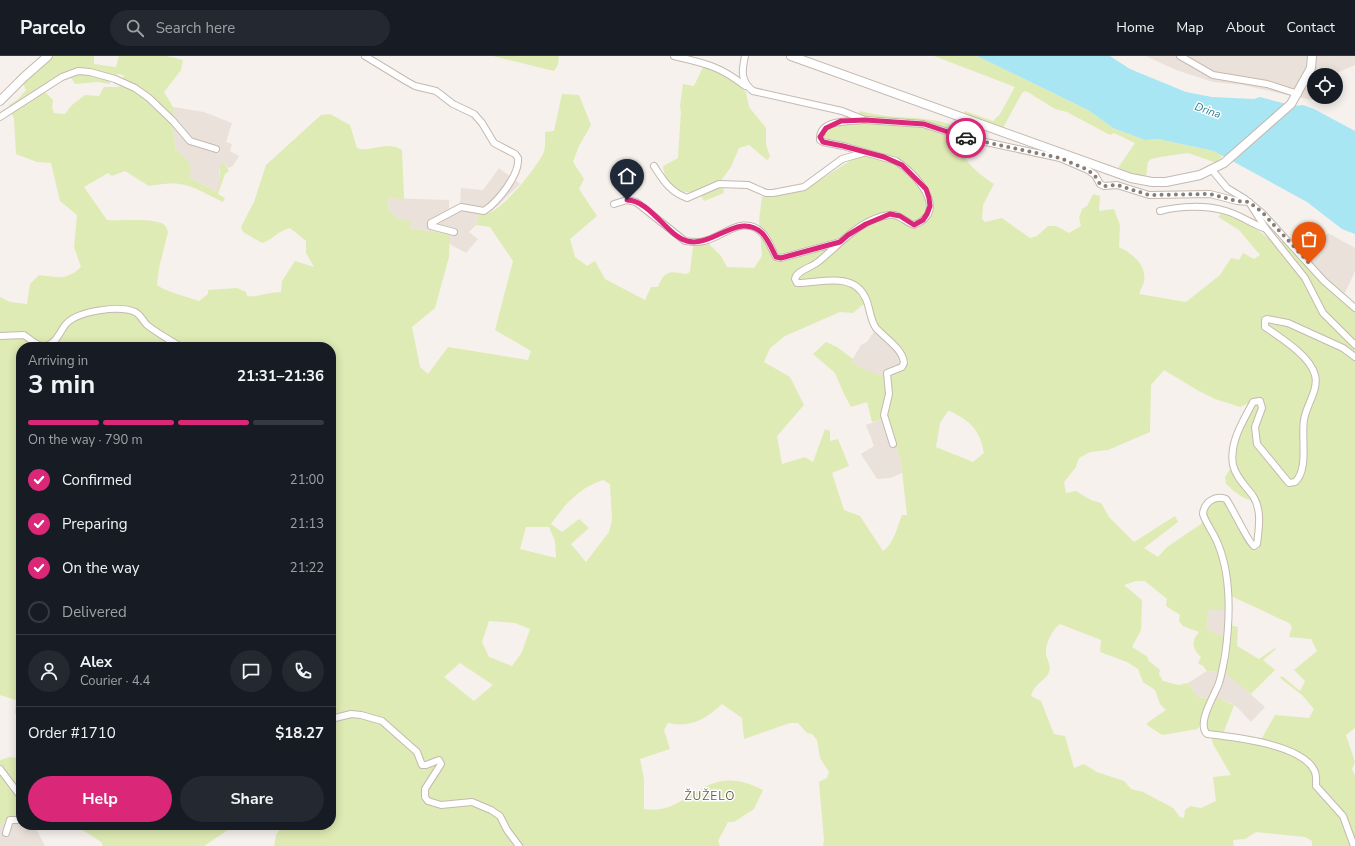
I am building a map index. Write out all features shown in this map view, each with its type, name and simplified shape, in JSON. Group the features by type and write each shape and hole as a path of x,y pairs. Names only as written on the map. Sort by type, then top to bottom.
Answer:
{"street":[{"path":"2,99 48,56"},
{"path":"364,56 415,86 436,91 453,104 474,114 482,123 494,143 515,154 518,158 518,168 501,197 493,205 484,211 461,207 431,223 431,226 454,232"},
{"path":"674,56 708,64 720,69 752,91 831,108 865,120"},
{"path":"745,56 743,75 745,86"},
{"path":"791,56 1060,155 1131,178 1152,182 1179,180 1212,170 1224,163 1291,104 1298,94 1311,68 1312,56"},
{"path":"1180,56 1213,75 1267,84 1298,94"},
{"path":"0,117 62,77 78,71 90,72 115,79 135,88 149,98 173,121 190,141 216,149"},
{"path":"893,444 884,415 889,394 887,373 902,367 904,363 902,355 875,326 866,298 856,286 841,280 804,283 795,281 796,276 819,261 848,235 875,219 890,214 900,216 914,225 919,223 927,214 930,206 926,189 902,165 896,161 823,142 820,137 826,128 841,121 865,120 924,124 967,138 1060,155 1088,170 1095,176 1100,184 1104,186 1117,185 1149,195 1210,194 1237,201 1249,202"},
{"path":"654,166 667,185 677,194 687,198 693,197 720,184 748,185 760,191 773,194 804,187 842,159 865,153"},
{"path":"1212,170 1227,188 1249,202 1282,233 1324,281 1355,308"},
{"path":"614,204 627,200 636,202 685,241 694,242 714,238 738,226 748,226 763,234 776,257 781,258 840,242"},
{"path":"1249,202 1266,229 1305,278 1323,313 1355,345"},
{"path":"1160,211 1181,208 1216,209 1240,216 1266,229"},
{"path":"52,342 58,338 66,324 79,315 98,310 127,310 138,314 148,325 173,342"},
{"path":"1354,846 1343,816 1316,786 1316,775 1314,769 1306,761 1271,745 1207,734 1204,731 1203,721 1205,714 1222,674 1227,640 1229,608 1223,559 1218,543 1203,514 1205,506 1211,500 1220,497 1226,499 1241,525 1249,543 1254,546 1257,544 1259,512 1253,497 1238,478 1233,465 1233,456 1238,432 1253,402 1255,401 1260,401 1262,408 1255,426 1257,444 1289,483 1294,482 1299,476 1304,456 1304,421 1316,384 1315,376 1306,360 1265,327 1265,320 1267,319 1288,323 1343,348 1355,357"},
{"path":"0,336 24,335 32,342"},
{"path":"336,718 351,714 361,715 382,721 417,752 422,765 439,760 441,764 425,789 425,797 428,801 440,805 472,802 491,810 500,816 507,830 519,846"},
{"path":"0,769 16,790"},
{"path":"6,833 10,820 16,820"}],"shaded area":[{"path":"1146,56 1355,56 1355,65 1343,70 1343,68 1307,68 1307,99 1242,85 1213,82 1176,70"},
{"path":"173,107 204,112 232,123 226,142 232,144 230,151 239,156 233,166 228,168 224,163 219,170 221,185 216,192 189,177 186,158 176,150 173,129"},
{"path":"499,168 520,184 492,211 486,213 479,212 476,225 469,232 478,239 466,253 448,243 449,233 410,229 410,221 398,219 389,211 388,198 449,200 449,209 460,205 461,188 483,190"},
{"path":"1328,233 1355,248 1355,271 1344,295 1321,274 1309,260"},
{"path":"875,330 901,356 902,364 889,369 883,375 870,373 851,362 861,345 867,342"},
{"path":"888,417 901,462 902,473 890,478 877,479 861,454 874,446 866,425"},
{"path":"1209,610 1226,610 1225,637 1208,630 1207,619"},
{"path":"1207,671 1227,673 1265,707 1251,722 1231,703 1211,697 1199,698 1188,683"},
{"path":"16,818 16,830 37,830 45,846 0,846 0,825"}],"green space":[{"path":"51,56 94,56 94,64 116,67 119,56 167,56 183,60 181,70 164,92 173,107 173,129 176,150 186,158 191,169 189,177 216,192 220,182 221,164 224,163 229,171 225,174 218,194 225,198 223,202 195,188 180,184 171,183 149,186 125,171 112,176 108,173 84,187 107,220 156,221 165,225 168,232 159,268 157,285 170,292 199,301 208,294 208,290 237,288 246,292 247,296 258,296 281,292 282,281 295,261 314,267 306,253 306,241 290,228 262,243 243,232 241,227 254,202 266,165 321,115 330,114 350,125 357,148 369,149 389,146 402,150 404,199 388,198 389,211 398,219 411,221 410,229 450,233 449,257 435,308 412,327 420,367 428,374 448,347 528,360 531,351 495,330 513,261 490,227 476,225 479,212 490,213 504,202 520,186 543,154 545,149 545,132 554,131 562,94 579,95 591,125 579,146 573,162 584,179 579,189 597,216 570,239 575,257 587,266 595,261 605,279 645,300 651,287 658,287 663,277 668,273 675,272 686,274 690,272 693,246 709,244 721,256 727,267 754,268 762,256 759,220 762,197 776,196 806,189 853,159 861,148 824,138 826,133 835,126 865,124 867,117 858,114 860,111 877,115 934,120 951,125 956,129 959,144 968,163 977,172 994,184 983,205 982,219 985,222 1002,218 1030,238 1037,236 1048,226 1056,226 1069,233 1081,226 1079,218 1082,209 1087,206 1093,194 1100,196 1099,211 1114,209 1120,225 1119,247 1134,257 1141,265 1143,270 1144,282 1139,294 1186,302 1220,275 1231,258 1239,260 1243,253 1254,259 1260,255 1239,230 1218,217 1221,214 1250,225 1275,244 1285,240 1355,303 1355,728 1346,735 1355,762 1352,769 1355,776 1355,846 1312,846 1312,841 1305,837 1256,832 1245,839 1233,840 1234,846 823,846 824,840 819,782 827,778 829,772 820,758 817,740 812,734 807,733 798,723 790,723 744,739 742,718 722,704 710,714 698,721 684,724 668,723 664,730 670,749 640,759 644,779 644,809 660,809 674,805 711,784 726,781 743,782 763,790 754,809 734,822 728,822 718,841 720,846 274,846 276,835 280,830 336,830 336,342 16,342 16,700 0,695 0,297 10,302 27,304 30,284 39,275 62,277 71,274 81,267 74,247 77,215 60,201 51,163 37,162 16,154 14,119 9,105 17,100 26,90 23,83","holes":["62,73 66,78 70,76 75,84 98,82 109,84 110,82 107,79 116,77 117,74 124,75 119,87 104,87 99,96 85,95 72,105 65,114 54,113 52,107 53,100 41,88","870,303 876,324 897,346 909,362 902,369 888,375 874,373 851,362 853,359 837,347 826,342 813,354 835,373 851,407 867,402 872,422 888,418 901,462 907,515 902,515 893,540 883,551 860,516 844,510 832,473 849,466 838,439 830,441 830,431 825,429 813,462 805,457 782,464 777,436 804,405 790,377 764,362 770,348 785,336 840,312 853,313 864,304","1164,370 1215,399 1240,407 1247,404 1254,409 1240,432 1235,461 1225,477 1226,484 1237,493 1248,500 1258,501 1259,549 1251,549 1225,500 1212,501 1205,510 1206,518 1204,522 1167,547 1158,557 1144,548 1178,522 1175,516 1134,542 1109,517 1101,503 1091,500 1076,491 1066,493 1064,482 1076,467 1079,458 1090,452 1108,450 1150,432 1151,385","948,411 965,419 979,436 984,453 973,462 936,447 940,423","603,480 610,484 612,520 609,532 586,562 571,544 589,528 579,519 562,532 551,524 567,503 594,483","526,527 549,527 555,541 556,558 520,549","1136,581 1145,581 1167,599 1166,606 1180,615 1179,621 1183,626 1199,632 1196,635 1194,648 1201,657 1198,663 1207,671 1219,672 1225,637 1208,630 1207,619 1209,610 1226,610 1231,596 1289,623 1292,627 1289,637 1311,639 1317,651 1294,670 1305,681 1300,691 1282,676 1280,678 1302,695 1314,709 1309,718 1275,715 1258,745 1211,736 1213,744 1231,775 1213,777 1216,801 1201,808 1190,806 1185,810 1184,818 1180,817 1173,808 1143,792 1131,789 1124,781 1097,772 1084,764 1074,768 1065,736 1054,734 1041,701 1031,696 1035,687 1049,672 1050,666 1046,654 1046,647 1050,636 1060,624 1101,640 1100,652 1127,662 1138,669 1143,682 1155,690 1160,704 1166,710 1147,723 1147,725 1162,735 1198,729 1211,697 1199,698 1188,683 1178,685 1163,681 1159,674 1160,670 1148,660 1148,657 1132,647 1141,630 1142,600 1124,585","489,621 515,623 530,629 522,652 512,666 489,657 482,642","460,663 493,685 474,701 444,677"]},
{"path":"493,56 559,56 558,65 554,71"},
{"path":"934,56 977,56 1088,110 1113,128 1145,140 1158,139 1214,151 1223,155 1217,162 1188,153 1151,159 1148,162 1146,176 1137,175 1118,168 1135,143 1114,133 1110,135 1067,112 1055,109 1026,91 1022,93 1003,128 963,114 965,111 993,121 1000,114 1015,87"},
{"path":"703,67 719,71 746,92 749,107 766,128 766,144 770,157 767,160 749,145 739,148 731,167 722,179 724,193 704,201 698,191 685,192 674,188 664,173 663,166 678,158 681,112 680,106 683,84 694,86"},
{"path":"1230,625 1238,627 1237,646 1259,659 1275,648 1276,649 1263,660 1275,670 1251,694 1224,672"},
{"path":"1215,697 1234,705 1223,734 1209,732 1207,728 1206,723 1208,714"},
{"path":"10,757 16,758 16,818 0,825 0,760"},
{"path":"83,830 228,830 204,846 103,846 101,842"}],"water":[{"name":"Drina","path":"977,56 1110,56 1130,69 1186,92 1212,97 1254,99 1260,97 1294,106 1303,105 1314,109 1355,131 1355,234 1342,229 1307,202 1214,151 1158,139 1145,140 1113,128 1088,110"}],"way so far":[{"path":"966,138 1060,158 1088,170 1095,176 1100,184 1104,186 1110,187 1117,185 1140,194 1149,195 1210,194 1219,195 1237,201 1249,202 1262,212 1309,263"}],"district":[{"name":"ŽUŽELO","path":"710,796"}],"route":[{"path":"627,200 640,204 685,241 704,241 714,238 727,230 738,226 748,226 763,234 776,257 781,258 840,242 848,235 875,219 890,214 900,216 904,220 914,225 923,220 930,206 926,189 902,165 896,161 884,157 823,142 820,140 820,137 821,133 826,128 841,121 865,120 924,124 966,138"}]}
